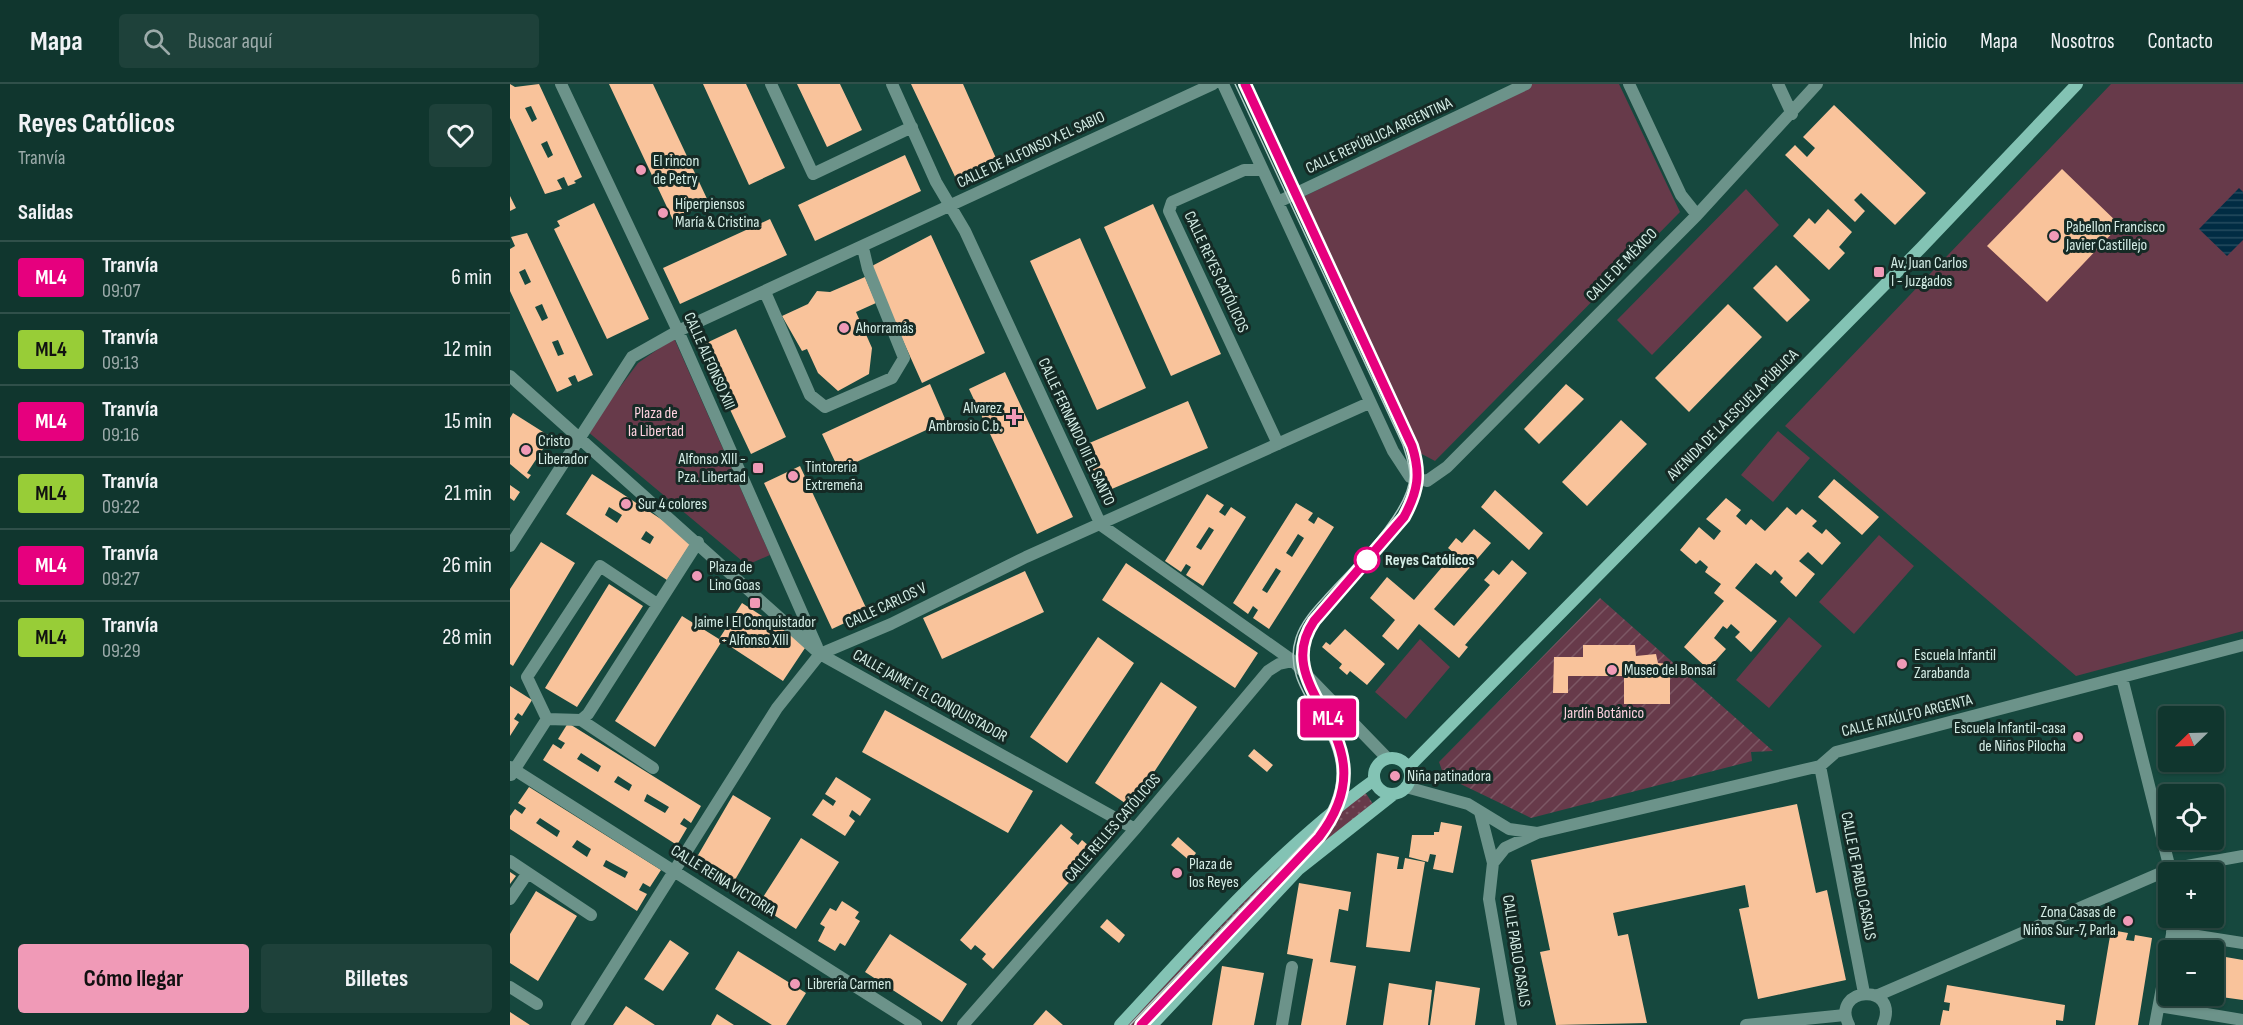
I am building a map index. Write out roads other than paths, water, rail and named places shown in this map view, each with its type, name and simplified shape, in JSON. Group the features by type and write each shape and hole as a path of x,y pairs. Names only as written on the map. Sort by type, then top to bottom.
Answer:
{"street":[{"name":"CALLE ALFONSO XIII","path":"561,84 678,331 820,654"},
{"path":"771,84 813,174 912,127"},
{"name":"CALLE FERNANDO III EL SANTO","path":"892,84 950,205 965,231 1101,525 1293,661 1387,758"},
{"name":"CALLE DE ALFONSO X EL SABIO","path":"512,538 574,448 632,357 678,331 863,248 950,205 1213,84"},
{"path":"1223,84 1369,403"},
{"name":"CALLE REPÚBLICA ARGENTINA","path":"1278,202 1526,84"},
{"path":"1629,84 1681,195 1696,215"},
{"path":"1778,84 1792,114"},
{"name":"CALLE DE MÉXICO","path":"1369,403 1397,459 1410,477 1427,481 1447,467 1696,215 1792,114 1817,84"},
{"name":"AVENIDA DE LA ESCUELA PÚBLICA","path":"1409,767 1922,248 2077,84"},
{"name":"CALLE REYES CATÓLICOS","path":"1262,170 1244,170 1172,202 1169,211 1278,444"},
{"path":"765,292 810,395 825,407 892,378 904,358 868,269 863,248"},
{"name":"CALLE JAIME I EL CONQUISTADOR","path":"510,376 698,542 820,654 1135,829"},
{"name":"CALLE CARLOS V","path":"577,1025 777,708 820,654 891,624 1026,557 1369,403"},
{"path":"581,720 588,714 698,542"},
{"path":"547,719 527,677 600,566 657,604"},
{"name":"CALLE ATAÚLFO ARGENTA","path":"1480,812 1509,828 1537,833 1820,766 1836,752 2243,645"},
{"name":"CALLE RELLES CATÓLICOS","path":"963,1025 1135,829 1268,671 1279,664 1293,661"},
{"path":"2122,678 2169,862"},
{"path":"547,719 581,720 652,768"},
{"path":"512,771 547,719"},
{"path":"1152,1025 1299,869 1406,787 1410,775 1409,767 1400,759 1387,758 1375,768 1374,780 1382,791 1395,794"},
{"name":"CALLE DE PABLO CASALS","path":"1820,766 1870,994 1886,1009 1883,1025"},
{"name":"CALLE REINA VICTORIA","path":"512,771 674,870 916,1025"},
{"path":"1120,1025 1290,848 1325,816 1374,780"},
{"path":"1406,787 1468,804 1480,812"},
{"name":"CALLE PABLO CASALS","path":"1480,812 1493,863 1489,898 1510,1025"},
{"path":"1493,863 1505,848 1537,833"},
{"path":"2214,862 2243,856"},
{"path":"510,861 591,915"},
{"path":"510,899 527,874"},
{"path":"1746,1025 1847,1020 1850,1000 1870,994 2158,876"},
{"path":"2171,940 2173,928"},
{"path":"2172,932 2243,943"},
{"path":"1282,1025 1292,967"},
{"path":"510,987 537,1004"},
{"path":"2155,1025 2159,1006 2243,1020"}],"water":[{"path":"2239,188 2243,192 2243,240 2227,256 2199,229"}],"tram line":[{"path":"1130,1025 1313,833 1332,802 1337,774 1333,749 1299,684 1293,662 1296,638 1312,611 1389,523 1400,506 1410,476 1403,445 1235,84"},
{"name":"ML4","path":"1141,1025 1319,837 1335,813 1340,801 1344,776 1342,753 1336,732 1303,671 1301,663 1303,640 1309,627 1404,517 1415,497 1419,480 1417,461 1412,446 1245,84"}],"place":[{"name":"El rincon de Petry","path":"641,170"},
{"name":"Hiperpiensos María & Cristina","path":"663,213"},
{"name":"Pabellon Francisco Javier Castillejo","path":"2054,236"},
{"name":"Av. Juan Carlos I - Juzgados","path":"1879,272"},
{"name":"Ahorramás","path":"844,328"},
{"name":"Alvarez Ambrosio C.b.","path":"1014,417"},
{"name":"Cristo Liberador","path":"526,450"},
{"name":"Alfonso XIII - Pza. Libertad","path":"758,468"},
{"name":"Tintoreria Extremeña","path":"793,476"},
{"name":"Sur 4 colores","path":"626,504"},
{"name":"Reyes Católicos","path":"1367,560"},
{"name":"Plaza de Lino Goas","path":"697,576"},
{"name":"Jaime I El Conquistador - Alfonso XIII","path":"755,603"},
{"name":"Escuela Infantil Zarabanda","path":"1902,664"},
{"name":"Museo del Bonsaí","path":"1612,670"},
{"name":"Escuela Infantil-casa de Niños Pilocha","path":"2078,737"},
{"name":"Niña patinadora","path":"1395,776"},
{"name":"Plaza de los Reyes","path":"1177,873"},
{"name":"Zona Casas de Niños Sur-7, Parla","path":"2128,921"},
{"name":"Librería Carmen","path":"795,984"}],"park label":[{"name":"Plaza de la Libertad","path":"656,422"},
{"name":"Jardín Botánico","path":"1604,713"}]}
